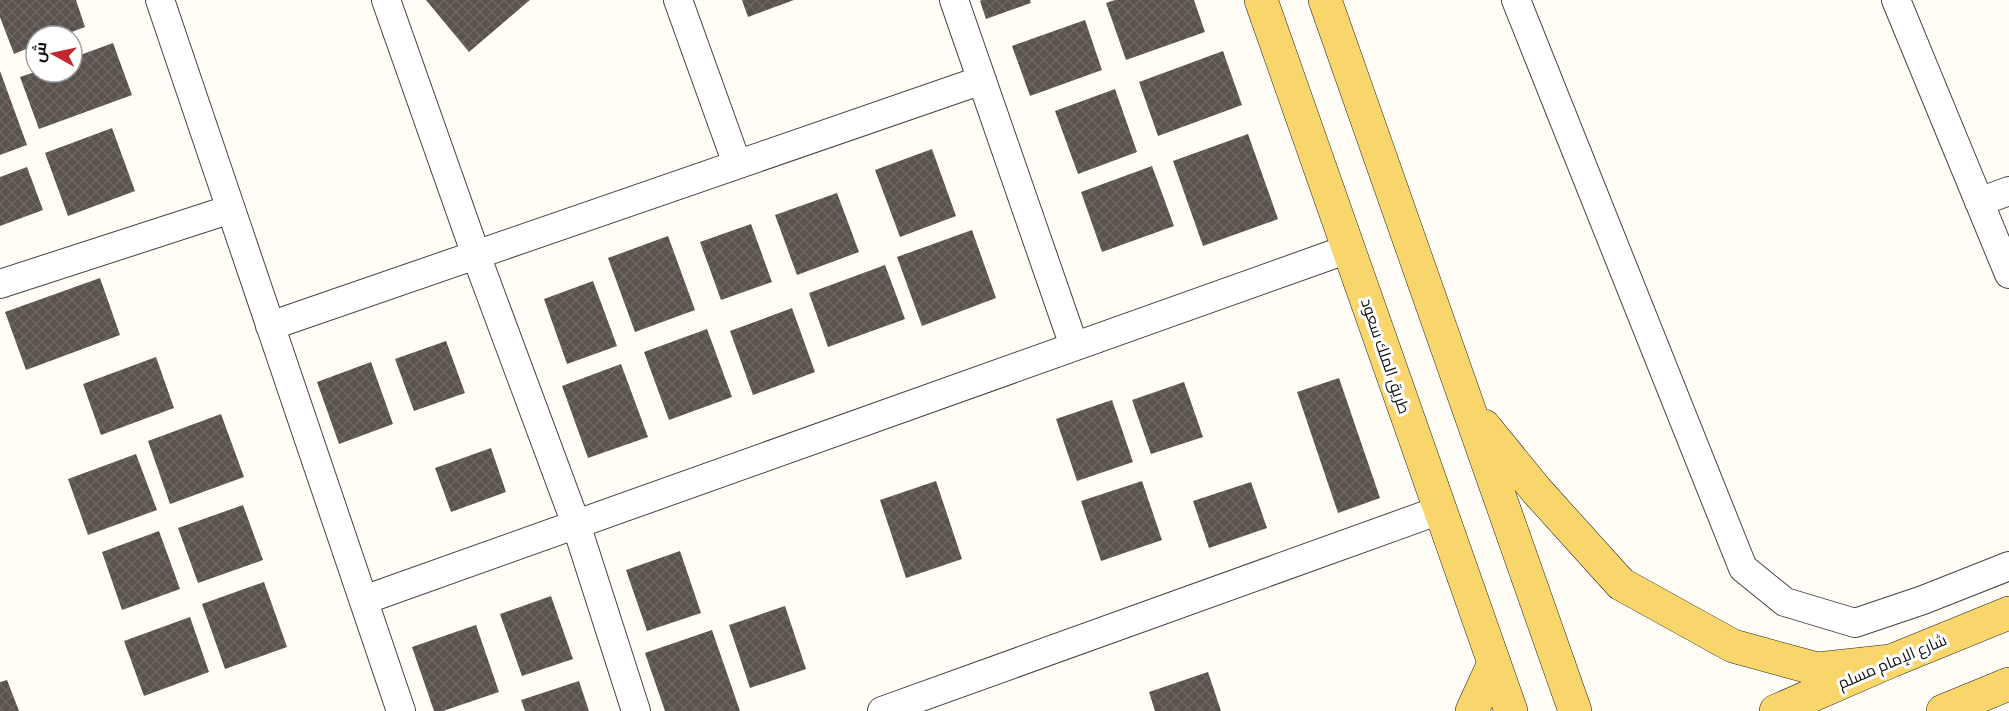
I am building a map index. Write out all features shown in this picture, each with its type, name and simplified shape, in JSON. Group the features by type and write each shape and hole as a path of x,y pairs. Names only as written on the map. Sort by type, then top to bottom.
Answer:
{"main road":[{"name":"طريق الملك سعود","path":"1260,0 1511,711"},
{"path":"1325,0 1575,711"},
{"path":"1468,407 1536,491 1621,584 1733,646 1816,669 1891,661"},
{"name":"شارع الإمام مسلم","path":"1776,711 2009,613"},
{"path":"1472,711 1494,663"},
{"path":"1943,711 2009,684"}],"street":[{"path":"160,0 401,711"},
{"path":"386,0 476,255 576,524 636,711"},
{"path":"678,0 737,164"},
{"path":"954,0 1074,346"},
{"path":"1516,0 1743,568 1785,602 1855,623 1923,600 2009,566"},
{"path":"1896,0 2009,274"},
{"path":"270,326 982,80"},
{"path":"1979,202 2009,191"},
{"path":"0,284 231,209"},
{"path":"363,600 1348,249"},
{"path":"882,711 1440,510"}],"building":[{"path":"0,0 76,0 84,24 24,24 24,50 14,54 0,17"},
{"path":"426,0 530,0 469,52"},
{"path":"742,0 794,0 748,17"},
{"path":"1030,0 1031,3 986,19 980,1"},
{"path":"1115,0 1194,0 1205,32 1126,60 1106,3"},
{"path":"1085,20 1102,70 1030,96 1012,46"},
{"path":"113,43 132,95 39,129 20,77 24,76 24,84 84,84 84,54"},
{"path":"1223,51 1242,105 1158,136 1139,82"},
{"path":"0,71 27,145 0,155"},
{"path":"1115,89 1137,152 1078,174 1055,111"},
{"path":"112,128 135,191 68,216 45,153"},
{"path":"1248,134 1278,219 1203,246 1173,161"},
{"path":"932,149 956,216 900,237 875,170"},
{"path":"1152,166 1174,226 1102,252 1081,192"},
{"path":"27,167 43,210 0,226 0,177"},
{"path":"837,193 859,252 797,275 775,215"},
{"path":"751,224 772,282 721,300 700,242"},
{"path":"972,230 996,298 922,326 897,257"},
{"path":"668,236 695,310 635,332 608,258"},
{"path":"885,265 905,319 828,347 809,293"},
{"path":"100,278 120,335 26,370 5,312"},
{"path":"593,281 617,346 567,364 544,299"},
{"path":"792,308 815,372 753,395 730,331"},
{"path":"707,329 732,397 669,420 644,352"},
{"path":"446,341 465,393 414,411 395,359"},
{"path":"156,357 174,408 101,435 83,384"},
{"path":"371,362 393,424 339,444 317,382"},
{"path":"621,364 648,437 588,458 562,386"},
{"path":"1339,378 1380,498 1338,513 1297,392"},
{"path":"1184,382 1203,437 1151,454 1132,400"},
{"path":"1112,400 1133,462 1077,481 1056,419"},
{"path":"221,414 244,477 170,504 148,441"},
{"path":"491,448 506,492 451,512 435,468"},
{"path":"136,454 157,510 88,535 68,479"},
{"path":"936,481 962,559 906,578 880,500"},
{"path":"1142,481 1162,540 1101,561 1081,501"},
{"path":"1251,482 1267,528 1209,548 1193,501"},
{"path":"243,505 263,560 198,583 178,528"},
{"path":"159,531 180,589 122,610 102,552"},
{"path":"680,551 701,613 647,631 626,570"},
{"path":"264,582 287,647 225,669 202,604"},
{"path":"551,596 573,659 522,676 500,614"},
{"path":"785,606 806,669 750,688 729,625"},
{"path":"190,617 209,672 144,696 124,641"},
{"path":"476,625 499,692 443,711 434,711 412,647"},
{"path":"712,630 740,711 665,711 645,653"},
{"path":"1208,672 1221,711 1155,711 1149,692"},
{"path":"7,680 19,711 0,711 0,682"},
{"path":"579,681 589,711 525,711 521,700"}]}
